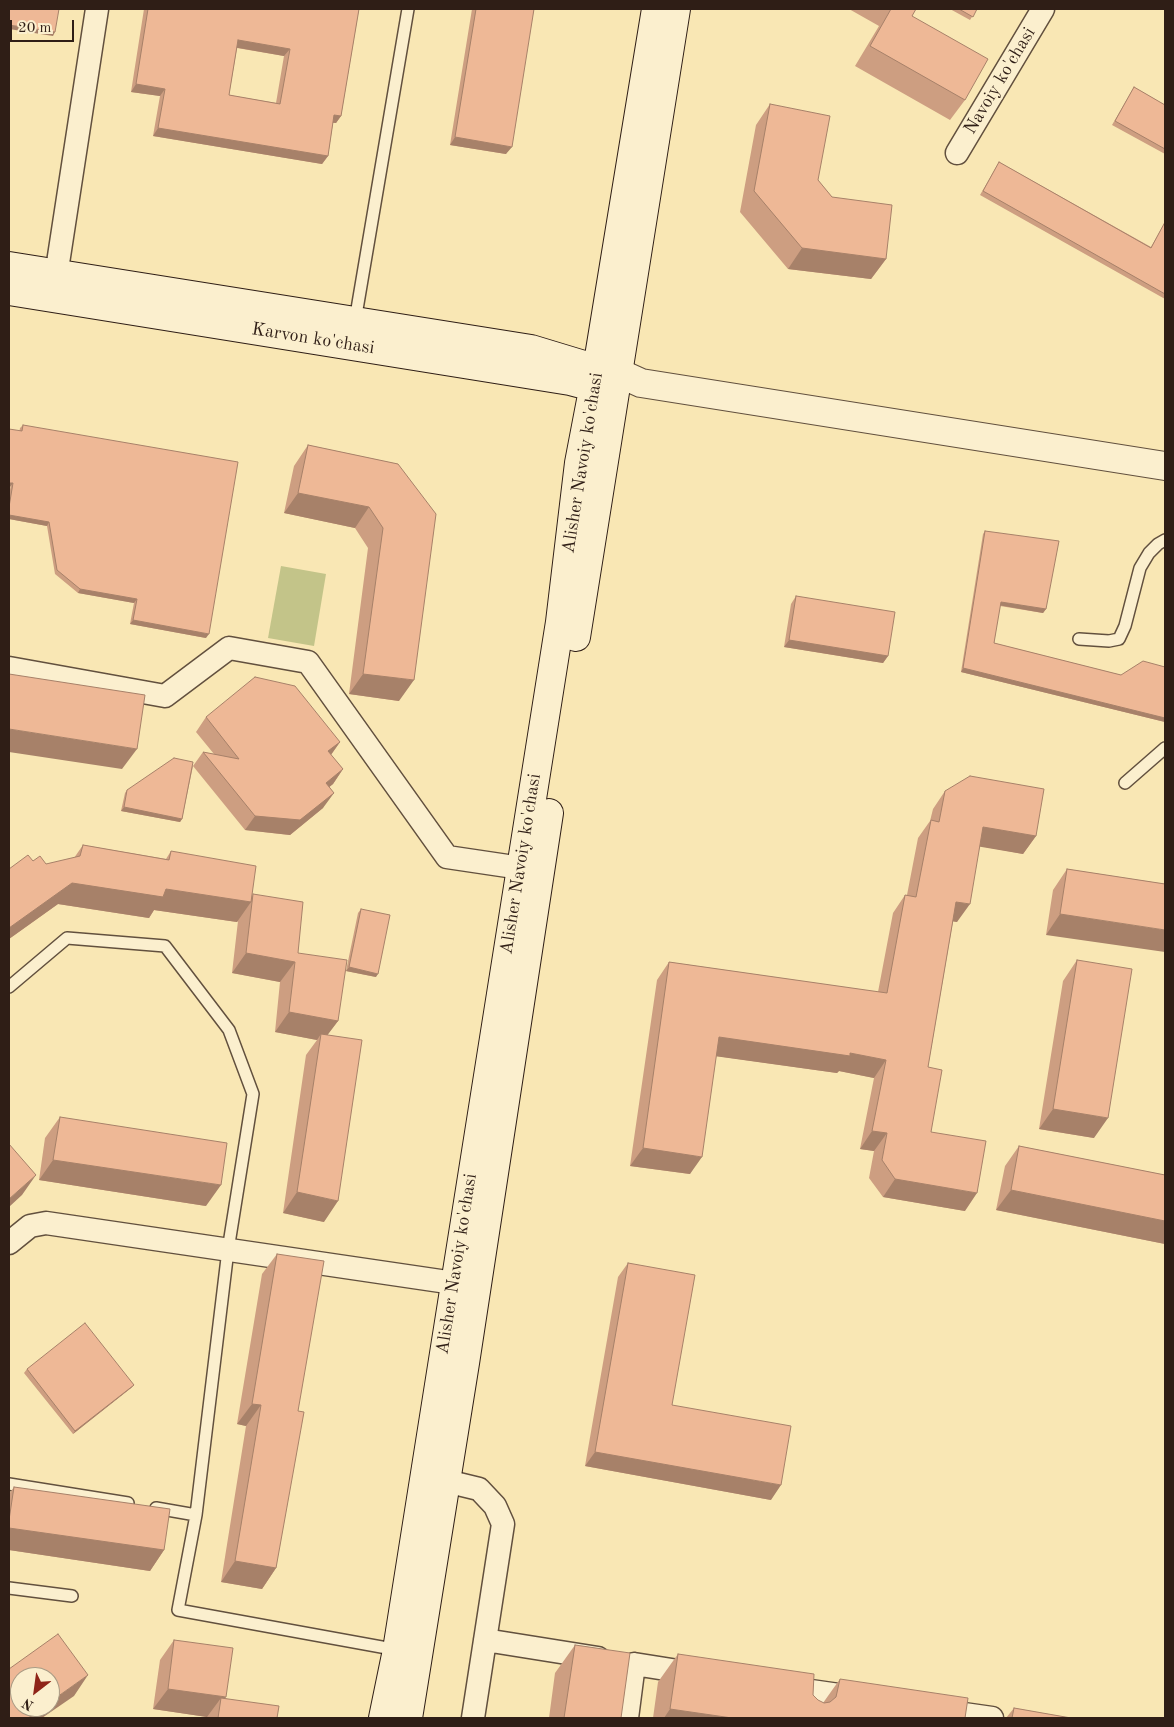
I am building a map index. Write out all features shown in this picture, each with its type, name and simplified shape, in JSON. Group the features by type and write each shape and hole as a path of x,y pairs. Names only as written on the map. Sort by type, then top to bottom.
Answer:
{"main road":[{"name":"Alisher Navoiy ko'chasi","path":"408,1718 408,1652 454,1283 560,622 579,463 613,380 656,9"},
{"name":"Alisher Navoiy ko'chasi","path":"384,1718 408,1652 446,1481 613,380 676,9"},
{"path":"9,266 54,285 355,320 531,349 613,380 1165,466"},
{"name":"Karvon ko'chasi","path":"9,290 54,285 570,381 613,380"}],"street":[{"path":"54,285 98,9"},
{"name":"Navoiy ko'chasi","path":"957,152 1043,9"},
{"path":"9,668 165,696 228,648 308,662 447,857 521,868"},
{"path":"9,1243 30,1226 46,1223 454,1283"},
{"path":"446,1481 479,1489 495,1506 503,1524 474,1718"},
{"path":"485,1640 721,1677"},
{"path":"627,1718 634,1664"},
{"path":"760,1683 808,1700 876,1701"},
{"path":"915,1707 963,1716 992,1718"}],"lane":[{"path":"355,320 408,9"},
{"path":"1079,639 1119,639 1125,626 1140,568 1149,553 1165,540"},
{"path":"1125,783 1165,748"},
{"path":"9,987 67,938 165,946 229,1030 253,1094 228,1250 196,1515 178,1610 408,1652"},
{"path":"9,1484 196,1515"},
{"path":"9,1588 72,1596"}],"green space":[{"path":"281,566 326,574 314,646 268,638"}],"building":[{"path":"9,9 59,9 55,32 9,25"},
{"path":"148,9 359,9 341,116 334,115 328,156 158,128 165,89 136,84","holes":["238,40 290,49 280,104 229,95"]},
{"path":"476,9 534,9 512,147 455,137"},
{"path":"891,9 916,9 912,16 988,59 965,100 870,46"},
{"path":"959,9 977,9 973,17"},
{"path":"1134,87 1165,105 1165,149 1115,121"},
{"path":"770,104 830,116 818,180 832,197 892,205 886,259 802,248 754,191"},
{"path":"999,162 1151,248 1165,222 1165,294 983,191"},
{"path":"23,425 238,462 209,634 133,620 137,599 80,589 57,570 49,522 9,515 13,483 9,483 9,429 22,431"},
{"path":"308,445 398,464 436,514 414,680 363,674 383,528 369,507 298,493"},
{"path":"985,531 1059,541 1046,609 1001,602 994,643 1121,675 1143,661 1165,667 1165,718 963,668"},
{"path":"796,596 895,612 888,656 789,640"},
{"path":"9,674 145,695 137,749 9,729"},
{"path":"255,677 295,686 340,742 328,751 343,769 326,783 334,793 300,820 255,816 203,752 239,759 206,717"},
{"path":"174,758 193,762 182,819 124,807 127,790"},
{"path":"970,776 1044,789 1036,836 983,827 970,904 956,902 928,1067 942,1070 931,1132 986,1141 977,1193 895,1179 882,1160 887,1133 872,1131 886,1060 850,1053 850,1056 719,1037 702,1157 643,1148 669,962 887,993 905,895 916,897 931,820 939,822 945,791"},
{"path":"83,845 169,860 171,851 256,866 251,902 166,889 163,897 72,883 9,928 9,869 28,855 33,861 40,856 46,864 80,856"},
{"path":"1067,869 1165,884 1165,930 1060,914"},
{"path":"253,894 303,902 298,953 347,960 338,1021 289,1012 295,962 246,953"},
{"path":"361,909 390,915 378,974 349,967"},
{"path":"1077,960 1132,969 1108,1118 1053,1109"},
{"path":"321,1034 362,1040 338,1201 297,1192"},
{"path":"60,1117 227,1143 221,1185 53,1160"},
{"path":"9,1144 36,1175 9,1199"},
{"path":"1019,1146 1165,1175 1165,1221 1011,1190"},
{"path":"277,1254 324,1261 298,1411 304,1412 276,1568 235,1561 261,1405 252,1404"},
{"path":"628,1263 695,1275 672,1405 791,1426 781,1485 595,1452"},
{"path":"85,1323 134,1385 75,1431 27,1369"},
{"path":"14,1487 170,1509 164,1550 9,1528"},
{"path":"58,1634 88,1675 60,1695 60,1667 12,1667"},
{"path":"174,1640 233,1648 226,1697 168,1689"},
{"path":"575,1645 630,1653 621,1718 564,1718"},
{"path":"678,1654 814,1674 813,1695 824,1703 830,1702 836,1697 840,1679 968,1698 965,1718 732,1718 670,1709"},
{"path":"9,1669 10,1717 29,1717 28,1718 9,1718"},
{"path":"221,1698 279,1706 277,1718 218,1718"},
{"path":"1014,1708 1071,1718 1012,1718"}]}
